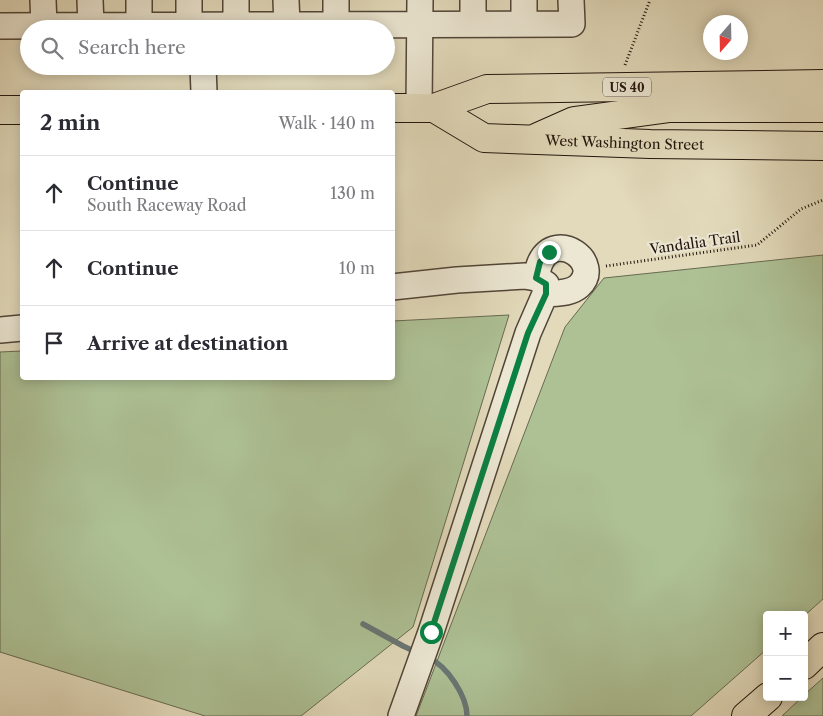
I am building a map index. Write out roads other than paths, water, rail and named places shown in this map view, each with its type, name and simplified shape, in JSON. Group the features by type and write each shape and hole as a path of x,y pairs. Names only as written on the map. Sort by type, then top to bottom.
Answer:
{"main road":[{"name":"US 40","path":"395,108 427,108 487,89 823,84"},
{"name":"West Washington Street","path":"427,108 484,138 650,144 823,146"},
{"path":"534,139 574,121 670,108 823,108"},
{"path":"0,110 20,110"},
{"path":"808,661 823,647"},
{"path":"746,716 763,701"}],"street":[{"path":"44,0 44,20"},
{"path":"90,0 91,20"},
{"path":"139,0 140,20"},
{"path":"189,0 195,20"},
{"path":"236,0 236,20"},
{"path":"286,0 287,20"},
{"path":"336,0 336,20"},
{"path":"473,0 473,24"},
{"path":"368,20 420,12 473,24 524,12 572,24 571,0"},
{"path":"420,12 427,108"},
{"path":"0,26 20,26"},
{"path":"203,75 204,90"},
{"path":"395,287 457,280 526,276 542,285 564,293 579,286 585,277 585,264 580,256 569,250 557,248 549,252 540,262 542,285 528,333 401,716"},
{"path":"0,330 20,328"}],"waterway":[{"path":"363,624 418,653"},
{"path":"429,658 443,668 455,682 464,700 467,716"}]}
